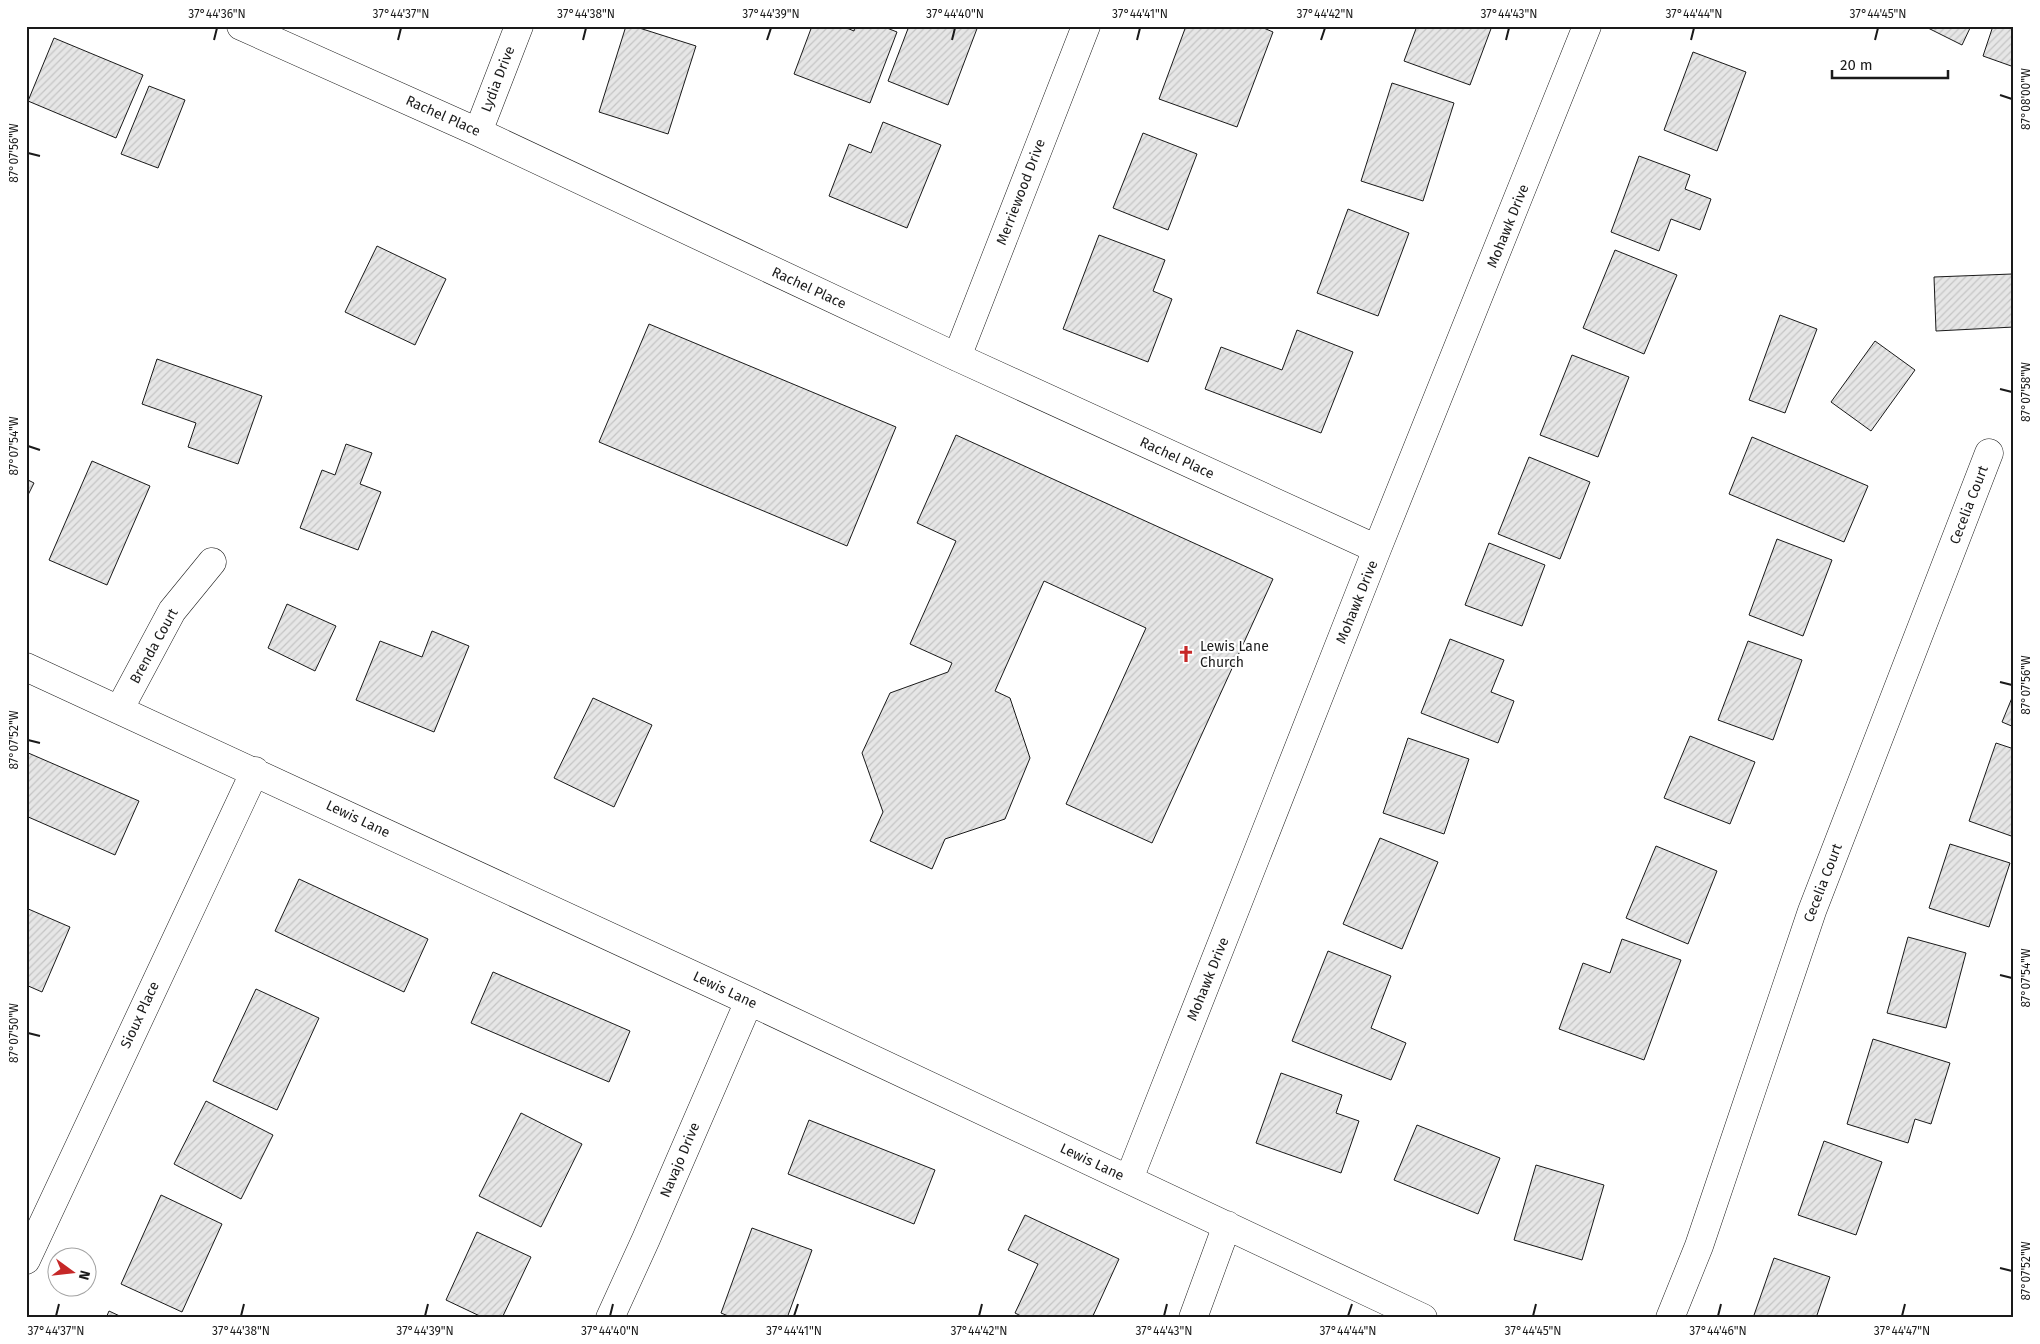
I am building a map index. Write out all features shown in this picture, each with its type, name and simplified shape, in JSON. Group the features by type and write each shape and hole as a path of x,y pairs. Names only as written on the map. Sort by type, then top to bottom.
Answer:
{"street":[{"name":"Rachel Place","path":"242,26 478,132 957,358 1377,549"},
{"name":"Lydia Drive","path":"478,132 519,26"},
{"name":"Merriewood Drive","path":"957,358 1086,26"},
{"name":"Mohawk Drive","path":"1129,1179 1377,549 1587,26"},
{"name":"Cecelia Court","path":"1670,1318 1699,1246 1812,911 1989,453"},
{"name":"Brenda Court","path":"120,710 172,610 212,562"},
{"name":"Lewis Lane","path":"26,667 255,771 749,1001 1423,1318"},
{"name":"Sioux Place","path":"26,1260 255,771"},
{"name":"Navajo Drive","path":"610,1318 749,1001"},
{"path":"1193,1318 1227,1225"}],"building":[{"path":"626,26 633,26 696,46 668,134 599,112"},
{"path":"812,26 842,26 854,31 855,26 882,26 897,32 870,103 794,74"},
{"path":"909,26 978,26 948,105 888,81"},
{"path":"1186,26 1259,26 1273,32 1237,127 1159,99"},
{"path":"1417,26 1492,26 1470,85 1404,61"},
{"path":"1924,26 1971,26 1962,45"},
{"path":"1993,26 2014,26 2014,67 1983,56"},
{"path":"54,38 143,75 116,138 28,101"},
{"path":"1693,52 1746,72 1717,151 1664,130"},
{"path":"1392,83 1454,103 1423,201 1361,181"},
{"path":"149,86 185,100 158,168 121,154"},
{"path":"883,122 941,145 907,228 829,196 849,144 871,153"},
{"path":"1143,133 1197,154 1168,230 1113,208"},
{"path":"1639,156 1690,175 1685,189 1711,199 1700,230 1671,219 1659,251 1611,232"},
{"path":"1348,209 1409,233 1378,316 1317,293"},
{"path":"1099,235 1165,260 1153,291 1172,299 1148,362 1063,329"},
{"path":"377,246 446,279 415,345 345,312"},
{"path":"1615,250 1677,275 1644,354 1583,328"},
{"path":"2012,274 2014,327 1936,331 1934,277"},
{"path":"1780,315 1817,329 1785,413 1749,400"},
{"path":"649,324 896,427 847,546 599,442"},
{"path":"1297,330 1353,352 1321,433 1205,389 1221,347 1282,370"},
{"path":"1875,341 1915,370 1871,431 1831,402"},
{"path":"1572,355 1629,377 1598,457 1540,435"},
{"path":"157,359 262,396 238,464 188,447 196,423 142,404"},
{"name":"Lewis Lane Church","path":"956,435 1273,579 1152,843 1066,804 1146,628 1044,581 995,691 1010,698 1030,758 1005,819 945,839 932,869 870,841 883,812 862,753 890,693 948,672 952,663 910,644 956,541 917,523"},
{"path":"1752,437 1868,486 1844,542 1729,494"},
{"path":"346,444 372,453 360,484 381,492 358,550 300,528 322,470 335,475"},
{"path":"1529,457 1590,482 1560,559 1498,534"},
{"path":"92,461 150,486 107,585 49,560"},
{"path":"26,479 34,483 26,499"},
{"path":"1777,539 1832,560 1803,636 1749,615"},
{"path":"1489,543 1545,565 1522,626 1465,605"},
{"path":"287,604 336,626 315,671 268,648"},
{"path":"432,631 469,646 434,732 356,700 380,641 422,657"},
{"path":"1450,639 1504,660 1491,692 1514,701 1498,743 1421,713"},
{"path":"1748,641 1802,660 1773,740 1718,720"},
{"path":"2014,693 2014,727 2002,722"},
{"path":"593,698 652,725 614,807 554,778"},
{"path":"1690,736 1755,762 1730,824 1664,798"},
{"path":"1408,738 1469,759 1444,834 1383,813"},
{"path":"1996,743 2014,749 2014,837 1969,821"},
{"path":"26,752 139,801 115,855 26,816"},
{"path":"1380,838 1438,862 1402,949 1343,924"},
{"path":"1950,844 2010,863 1989,927 1929,908"},
{"path":"1656,846 1717,871 1688,944 1626,918"},
{"path":"299,879 428,939 404,992 275,931"},
{"path":"26,908 70,927 42,992 26,985"},
{"path":"1908,937 1966,953 1946,1028 1887,1013"},
{"path":"1622,939 1681,960 1644,1060 1559,1029 1583,963 1610,973"},
{"path":"1328,951 1391,976 1371,1028 1406,1043 1391,1080 1292,1041"},
{"path":"493,972 630,1031 609,1082 471,1023"},
{"path":"256,989 319,1018 277,1110 213,1081"},
{"path":"1873,1039 1950,1063 1931,1124 1915,1119 1908,1143 1847,1124"},
{"path":"1281,1073 1342,1095 1336,1113 1359,1121 1341,1173 1256,1143"},
{"path":"206,1101 273,1135 241,1199 174,1164"},
{"path":"521,1113 582,1144 541,1227 479,1196"},
{"path":"809,1120 935,1170 914,1224 788,1174"},
{"path":"1417,1125 1500,1158 1478,1214 1394,1180"},
{"path":"1824,1141 1882,1162 1856,1235 1798,1215"},
{"path":"1536,1165 1604,1185 1582,1260 1514,1240"},
{"path":"161,1195 222,1224 182,1312 121,1284"},
{"path":"1025,1215 1119,1259 1092,1318 1025,1318 1015,1313 1038,1264 1008,1250"},
{"path":"752,1228 812,1250 787,1318 733,1318 721,1313"},
{"path":"477,1232 531,1257 502,1318 484,1318 446,1300"},
{"path":"1774,1258 1830,1277 1816,1318 1753,1318"},
{"path":"109,1311 124,1318 106,1318"}],"place":[{"name":"Lewis Lane Church","path":"1186,654"}]}
